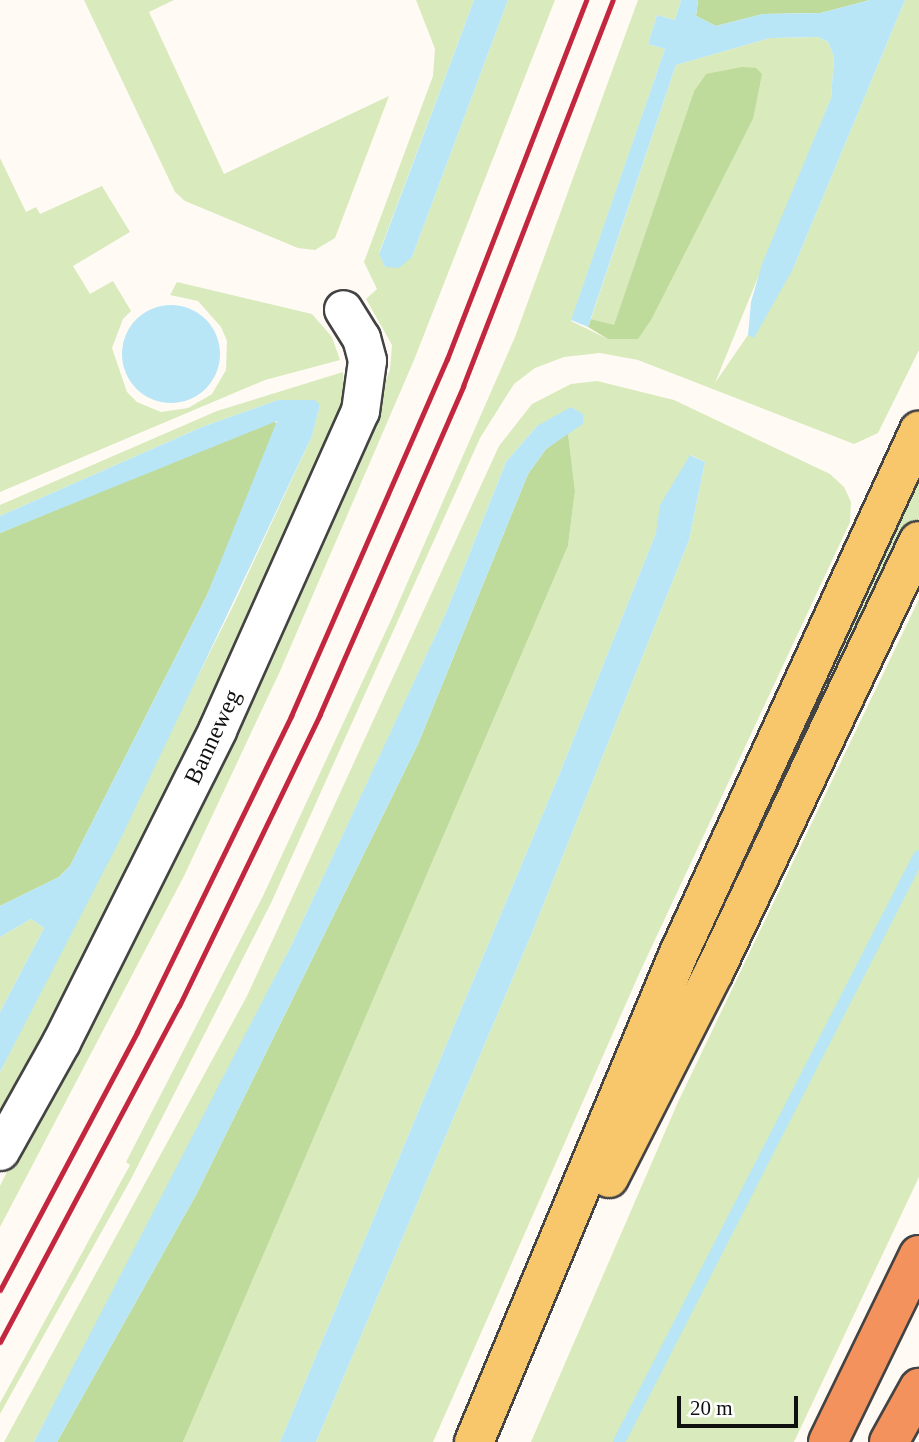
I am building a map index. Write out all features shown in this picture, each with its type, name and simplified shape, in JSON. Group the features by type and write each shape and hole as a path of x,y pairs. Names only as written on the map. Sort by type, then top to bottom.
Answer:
{"highway":[{"path":"828,1442 919,1255"},
{"path":"889,1442 919,1388"}],"main road":[{"path":"474,1442 679,953 919,431"},
{"path":"474,1442 714,972 919,541"}],"street":[{"name":"Banneweg","path":"0,1151 61,1042 205,754 360,411 367,360 361,338 343,309"}],"green space":[{"path":"84,0 174,0 149,12 224,174 389,96 335,238 315,250 298,248 185,201 175,192"},
{"path":"416,0 474,0 379,253 385,267 412,257 508,0 555,0 414,360 281,669 184,876 0,1227 0,1186 329,515 390,370 392,345 366,299 377,289 364,262 433,76 435,49"},
{"path":"638,0 681,0 675,20 657,15 648,44 665,49 571,321 608,339 638,339 753,119 706,74 694,91 614,326 591,319 676,65 770,38 818,37 828,42 834,57 831,98 715,383 793,269 905,0 919,0 919,350 878,433 854,444 638,360 600,353 564,357 535,368 514,384 480,438 271,903 131,1179 0,1414 0,1403 130,1165 126,1162 263,896 391,620 515,337"},
{"path":"698,0 870,0 821,13 763,14 716,26 696,16"},
{"path":"742,67 756,68 762,74 753,119 651,320 638,339 608,339 588,327 591,319 614,325 694,91 706,74"},
{"path":"0,158 26,212 36,207 40,214 102,186 130,232 73,266 90,294 113,281 131,311 123,319 112,348 127,392 137,402 161,412 188,408 212,394 226,370 227,341 221,327 198,301 170,295 177,282 312,314 332,337 340,360 265,380 0,492"},
{"path":"343,372 345,401 242,643 0,1121 0,1072 233,606 312,436 320,405 278,400 202,427 0,516 0,505 217,411"},
{"path":"597,381 674,400 830,474 844,487 851,502 850,522 639,974 433,1442 316,1442 534,928 689,540 705,462 691,455 667,494 656,533 557,780 280,1442 183,1442 568,546 575,491 568,433 576,429 537,426 506,462 445,615 389,736 291,946 170,1185 34,1442 4,1442 247,996 499,446 532,404 571,384"},
{"path":"272,420 279,425 207,595 70,866 59,877 0,906 0,533"},
{"path":"568,433 575,491 568,546 183,1442 57,1442 196,1195 418,744 528,474 546,449"},
{"path":"919,463 919,518 731,912 718,904"},
{"path":"919,599 919,1177 794,1442 531,1442 678,1102"},
{"path":"31,919 44,928 0,1012 0,937"}],"water":[{"path":"474,0 508,0 412,257 399,268 385,267 379,254"},
{"path":"681,0 698,0 696,16 716,26 763,14 821,13 870,0 905,0 793,269 754,338 748,335 751,302 762,264 831,98 834,57 828,42 818,37 770,38 676,65 588,327 571,320 665,49 648,44 657,15 675,20"},
{"path":"171,305 190,309 205,320 216,335 220,354 216,373 205,388 190,399 171,403 152,399 137,388 126,373 122,354 126,335 137,320 152,309"},
{"path":"278,400 315,400 320,405 312,436 122,836 0,1072 0,1012 44,928 31,919 0,937 0,906 59,877 70,866 207,595 277,421 0,533 0,516 202,427"},
{"path":"571,407 583,414 583,424 546,449 528,474 418,744 196,1195 57,1442 34,1442 291,946 445,615 506,462 537,426"},
{"path":"690,455 705,462 689,540 534,928 316,1442 280,1442 557,780 656,533 660,505"}],"waterway":[{"path":"619,1442 919,856"}],"railway":[{"path":"0,1290 137,1032 291,716 447,359 586,0"},
{"path":"0,1342 179,1006 320,714 463,386 613,0"}]}
